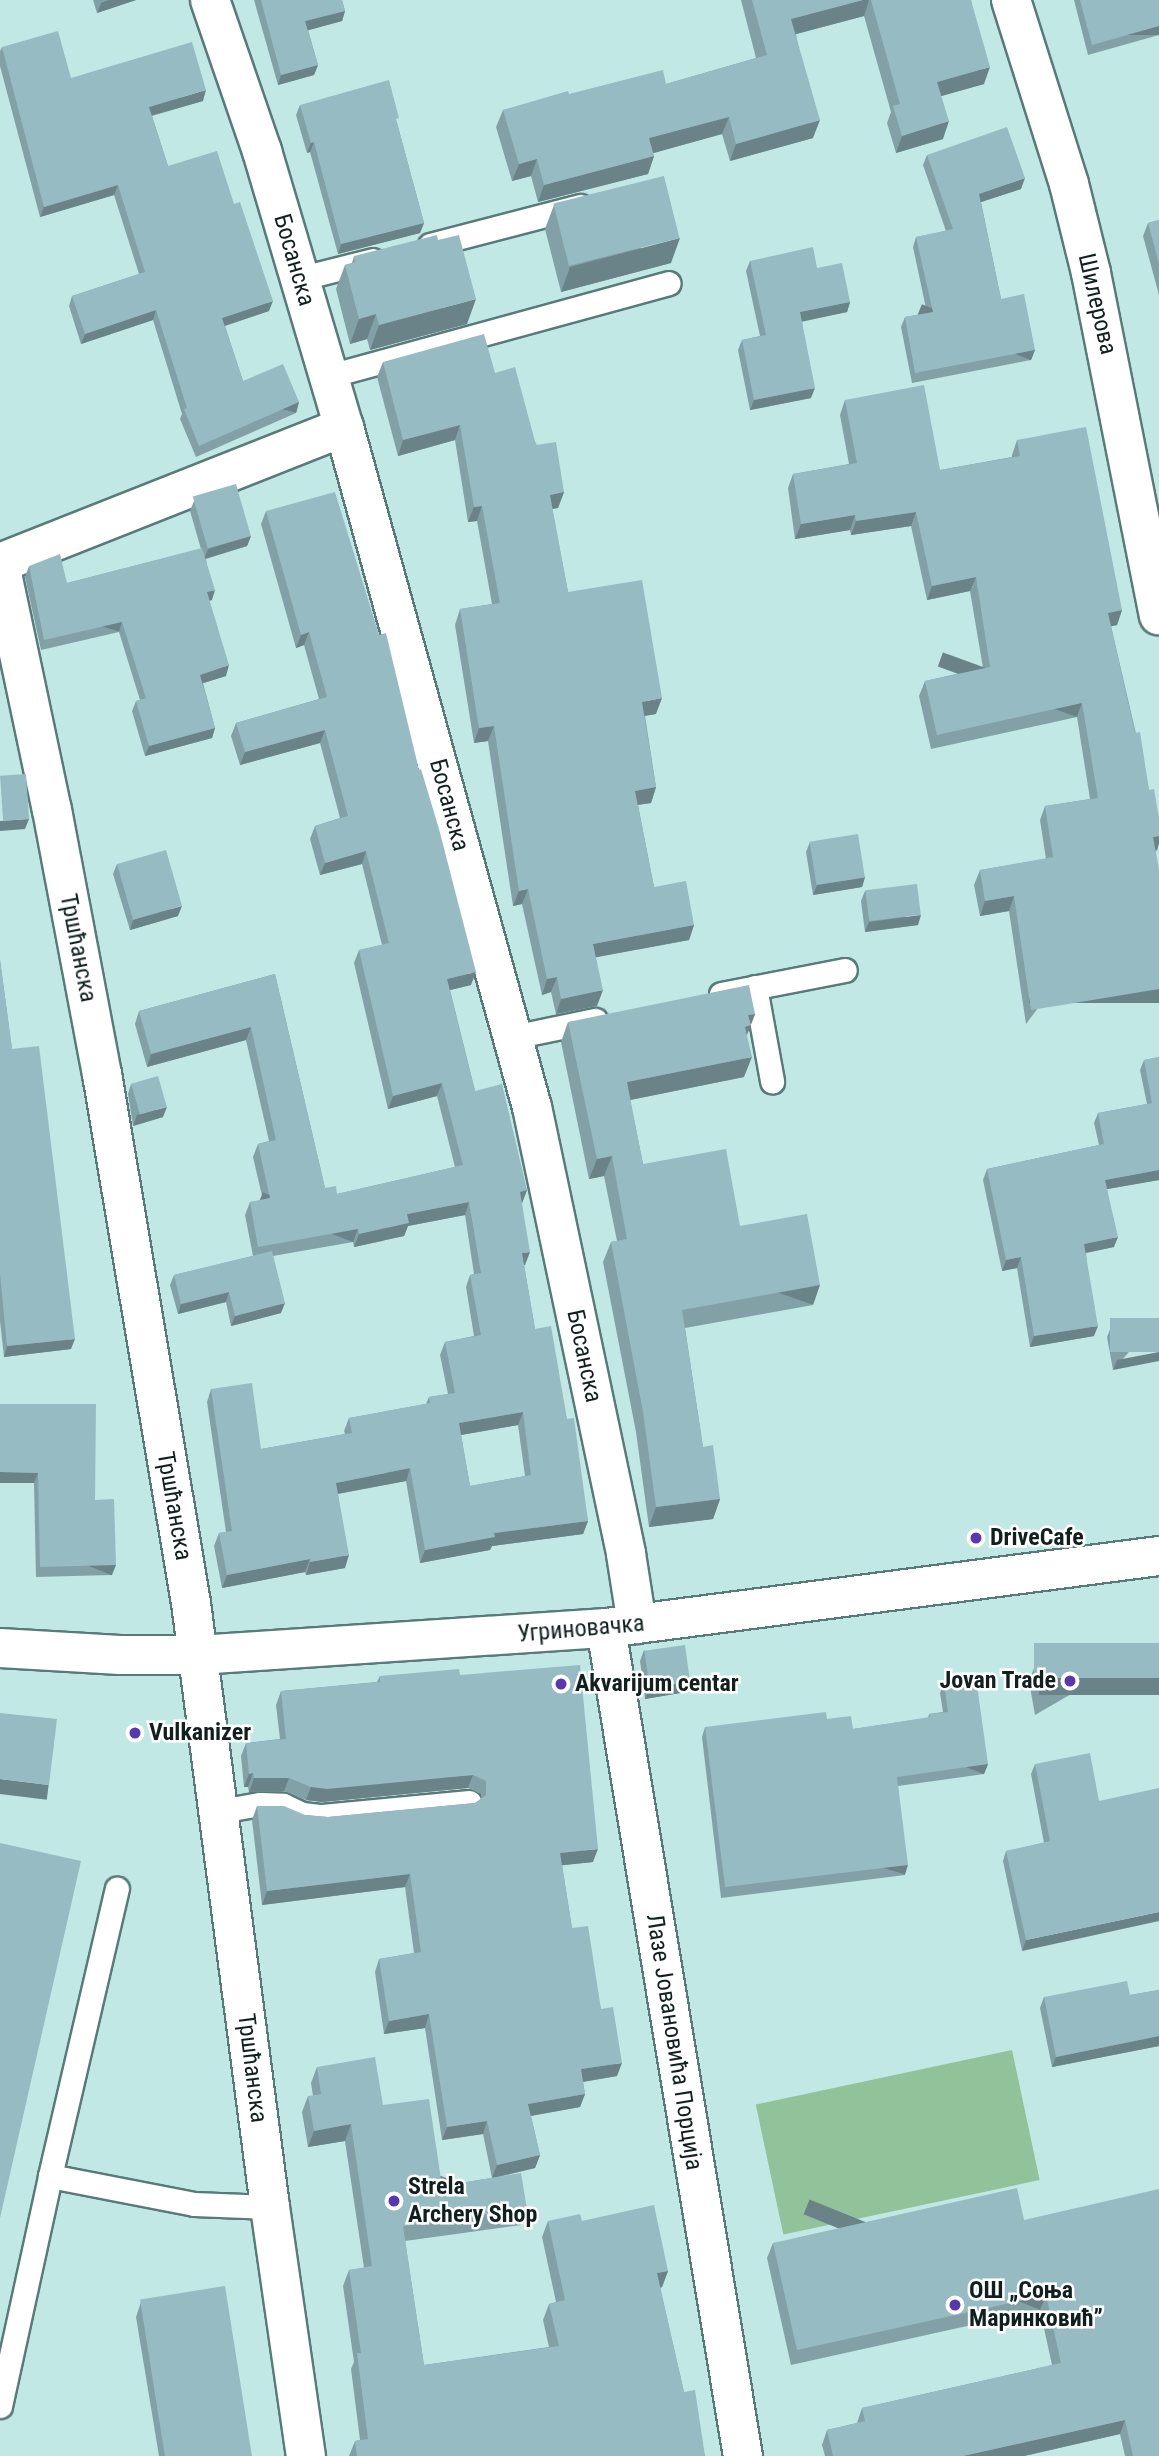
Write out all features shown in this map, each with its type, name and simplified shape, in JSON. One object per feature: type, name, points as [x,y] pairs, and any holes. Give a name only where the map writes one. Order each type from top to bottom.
[{"type":"street","name":"Босанска","points":[[210,0],[262,150],[344,427],[532,1107],[626,1554],[622,1626]]},
{"type":"street","name":"Шилерова","points":[[1011,0],[1069,184],[1091,273],[1159,615]]},
{"type":"street","points":[[0,563],[344,427]]},
{"type":"street","name":"Тршћанска","points":[[0,563],[52,810],[102,1074],[198,1655],[270,2207],[306,2456]]},
{"type":"street","name":"Угриновачка","points":[[0,1648],[120,1655],[198,1655],[622,1626],[1159,1556]]},
{"type":"street","name":"Лазе Јовановића Порција","points":[[622,1626],[743,2456]]},
{"type":"lane","points":[[298,279],[596,202]]},
{"type":"lane","points":[[329,376],[668,283]]},
{"type":"lane","points":[[701,998],[845,970]]},
{"type":"lane","points":[[755,988],[772,1081]]},
{"type":"lane","points":[[513,1037],[620,1015]]},
{"type":"lane","points":[[220,1811],[260,1804],[283,1805],[302,1814],[322,1815],[469,1802]]},
{"type":"lane","points":[[0,2406],[117,1889]]},
{"type":"lane","points":[[50,2176],[194,2204],[270,2207]]},
{"type":"green space","points":[[1012,2050],[1040,2180],[783,2235],[756,2104]]},
{"type":"building","points":[[261,0],[342,0],[345,11],[305,21],[318,65],[281,75]]},
{"type":"building","points":[[752,0],[863,0],[791,19],[820,120],[736,144],[729,117],[649,138],[654,156],[544,185],[537,159],[519,164],[503,110],[568,91],[569,94],[663,70],[666,84],[767,55]]},
{"type":"building","points":[[871,0],[971,0],[990,67],[937,82],[949,121],[902,136],[893,106],[900,104]]},
{"type":"building","points":[[1080,0],[1159,0],[1159,26],[1092,45]]},
{"type":"building","points":[[58,31],[71,78],[192,42],[206,90],[149,107],[168,166],[217,151],[234,204],[240,202],[273,301],[222,318],[243,381],[283,364],[299,402],[199,446],[184,409],[187,408],[156,310],[85,334],[72,296],[145,272],[118,185],[44,207],[2,47]]},
{"type":"building","points":[[389,80],[399,118],[396,119],[424,223],[341,244],[314,142],[311,143],[300,105]]},
{"type":"building","points":[[1007,127],[1025,178],[979,194],[1001,299],[1024,294],[1035,350],[915,373],[905,317],[933,312],[916,237],[953,229],[927,155]]},
{"type":"building","points":[[664,176],[679,238],[569,266],[553,204]]},
{"type":"building","points":[[1159,220],[1159,264],[1148,223]]},
{"type":"building","points":[[437,235],[438,240],[459,235],[476,299],[379,325],[376,314],[359,319],[345,265],[355,262],[354,256]]},
{"type":"building","points":[[813,247],[817,268],[842,263],[850,302],[800,312],[815,388],[754,400],[742,340],[766,335],[750,261]]},
{"type":"building","points":[[484,334],[495,373],[515,367],[536,445],[556,442],[564,492],[550,495],[568,592],[642,580],[662,698],[642,702],[656,787],[635,791],[654,887],[686,881],[694,925],[593,944],[603,990],[561,999],[557,977],[547,979],[528,889],[519,891],[494,726],[479,728],[460,609],[500,603],[482,506],[474,507],[460,425],[403,440],[383,362]]},
{"type":"building","points":[[924,385],[940,470],[1020,456],[1017,440],[1086,427],[1122,610],[1108,613],[1135,733],[1140,732],[1149,790],[1154,789],[1159,818],[1159,836],[1153,837],[1159,869],[1159,989],[1031,1010],[1014,896],[985,901],[980,870],[1053,857],[1045,806],[1098,798],[1082,703],[937,735],[925,681],[990,667],[976,577],[932,586],[916,512],[856,521],[855,515],[801,524],[793,474],[857,463],[845,400]]},
{"type":"building","points":[[236,484],[251,536],[208,548],[193,496]]},
{"type":"building","points":[[335,492],[379,635],[386,633],[419,770],[421,769],[439,829],[476,972],[447,979],[475,1091],[502,1084],[527,1190],[520,1192],[530,1252],[522,1253],[535,1329],[551,1326],[567,1419],[574,1418],[588,1521],[494,1533],[495,1537],[425,1550],[410,1468],[336,1483],[349,1555],[310,1562],[310,1559],[227,1575],[219,1533],[232,1531],[211,1389],[252,1383],[261,1449],[352,1433],[349,1418],[430,1403],[429,1397],[455,1393],[445,1342],[481,1335],[470,1275],[481,1273],[469,1202],[407,1214],[409,1223],[359,1234],[358,1229],[258,1247],[250,1202],[270,1198],[258,1144],[276,1140],[251,1027],[151,1054],[139,1011],[275,974],[325,1188],[336,1186],[337,1194],[463,1165],[442,1083],[393,1096],[359,950],[389,943],[366,851],[325,863],[315,826],[348,816],[325,730],[245,752],[236,723],[327,697],[309,632],[301,635],[266,511]],"holes":[[[523,1412],[531,1475],[470,1486],[459,1423]]]},
{"type":"building","points":[[202,548],[215,590],[207,592],[229,665],[200,675],[215,728],[149,746],[136,701],[146,698],[122,622],[44,640],[29,566],[60,554],[67,583]]},
{"type":"building","points":[[26,774],[29,819],[3,821],[0,776]]},
{"type":"building","points":[[858,834],[865,877],[816,885],[810,842]]},
{"type":"building","points":[[166,850],[182,906],[133,920],[117,864]]},
{"type":"building","points":[[917,884],[921,915],[869,921],[865,890]]},
{"type":"building","points":[[0,960],[12,1049],[39,1046],[75,1339],[7,1346],[0,1273]]},
{"type":"building","points":[[749,985],[755,1014],[748,1015],[751,1025],[745,1027],[752,1057],[627,1082],[643,1164],[726,1149],[740,1226],[807,1214],[820,1285],[682,1310],[703,1447],[713,1445],[720,1499],[656,1507],[643,1412],[611,1242],[627,1239],[612,1156],[597,1159],[568,1022]]},
{"type":"building","points":[[1159,1057],[1159,1170],[1105,1180],[1118,1237],[1084,1244],[1098,1326],[1034,1336],[1021,1257],[1006,1260],[987,1169],[1104,1144],[1098,1113],[1152,1103],[1144,1060]]},
{"type":"building","points":[[158,1076],[167,1107],[140,1114],[131,1084]]},
{"type":"building","points":[[272,1251],[285,1303],[235,1316],[229,1292],[181,1304],[174,1275]]},
{"type":"building","points":[[1110,1318],[1159,1318],[1159,1352],[1110,1352]]},
{"type":"building","points":[[0,1404],[96,1404],[95,1500],[114,1499],[116,1565],[40,1567],[38,1473],[0,1472]]},
{"type":"building","points":[[1034,1643],[1159,1643],[1159,1678],[1034,1678]]},
{"type":"building","points":[[685,1645],[690,1682],[650,1687],[644,1651]]},
{"type":"building","points":[[580,1665],[598,1849],[560,1853],[572,1928],[588,1926],[601,2009],[613,2007],[622,2063],[581,2069],[585,2094],[528,2104],[540,2155],[497,2165],[487,2121],[447,2127],[429,2014],[389,2021],[379,1959],[421,1952],[410,1874],[267,1891],[257,1806],[284,1806],[305,1815],[328,1817],[475,1803],[486,1795],[486,1781],[473,1775],[327,1789],[311,1787],[289,1778],[254,1778],[253,1773],[249,1774],[246,1743],[286,1739],[281,1691],[380,1682],[380,1676],[459,1669],[460,1675]]},
{"type":"building","points":[[976,1678],[988,1764],[897,1777],[908,1865],[725,1887],[705,1727],[826,1712],[827,1719],[851,1716],[853,1729],[930,1717],[929,1714],[948,1712],[944,1683]]},
{"type":"building","points":[[0,1713],[57,1719],[49,1785],[0,1779]]},
{"type":"building","points":[[1090,1753],[1099,1801],[1159,1788],[1159,1912],[1026,1940],[1006,1851],[1050,1841],[1035,1764]]},
{"type":"building","points":[[0,1843],[81,1861],[0,2218]]},
{"type":"building","points":[[1127,1981],[1130,1995],[1159,1990],[1159,2036],[1056,2057],[1044,1997]]},
{"type":"building","points":[[375,2057],[383,2105],[429,2099],[442,2186],[521,2173],[527,2209],[403,2226],[424,2365],[559,2346],[549,2304],[565,2300],[548,2221],[580,2214],[582,2221],[654,2205],[668,2271],[657,2273],[684,2392],[695,2390],[705,2456],[357,2456],[355,2441],[368,2439],[357,2353],[361,2353],[349,2270],[372,2266],[351,2124],[314,2131],[308,2096],[321,2094],[317,2067]]},
{"type":"building","points":[[1017,2188],[1024,2220],[1159,2189],[1159,2456],[1133,2456],[1125,2420],[963,2456],[833,2456],[827,2430],[865,2421],[862,2408],[1061,2363],[1046,2295],[797,2350],[773,2243]]},
{"type":"building","points":[[225,2286],[252,2456],[165,2456],[140,2299]]},
{"type":"place","name":"DriveCafe","points":[[976,1538]]},
{"type":"place","name":"Jovan Trade","points":[[1070,1681]]},
{"type":"place","name":"Akvarijum centar","points":[[561,1684]]},
{"type":"place","name":"Vulkanizer","points":[[135,1733]]},
{"type":"place","name":"Strela Archery Shop","points":[[394,2201]]},
{"type":"place","name":"ОШ „Соња Маринковић”","points":[[955,2305]]}]
